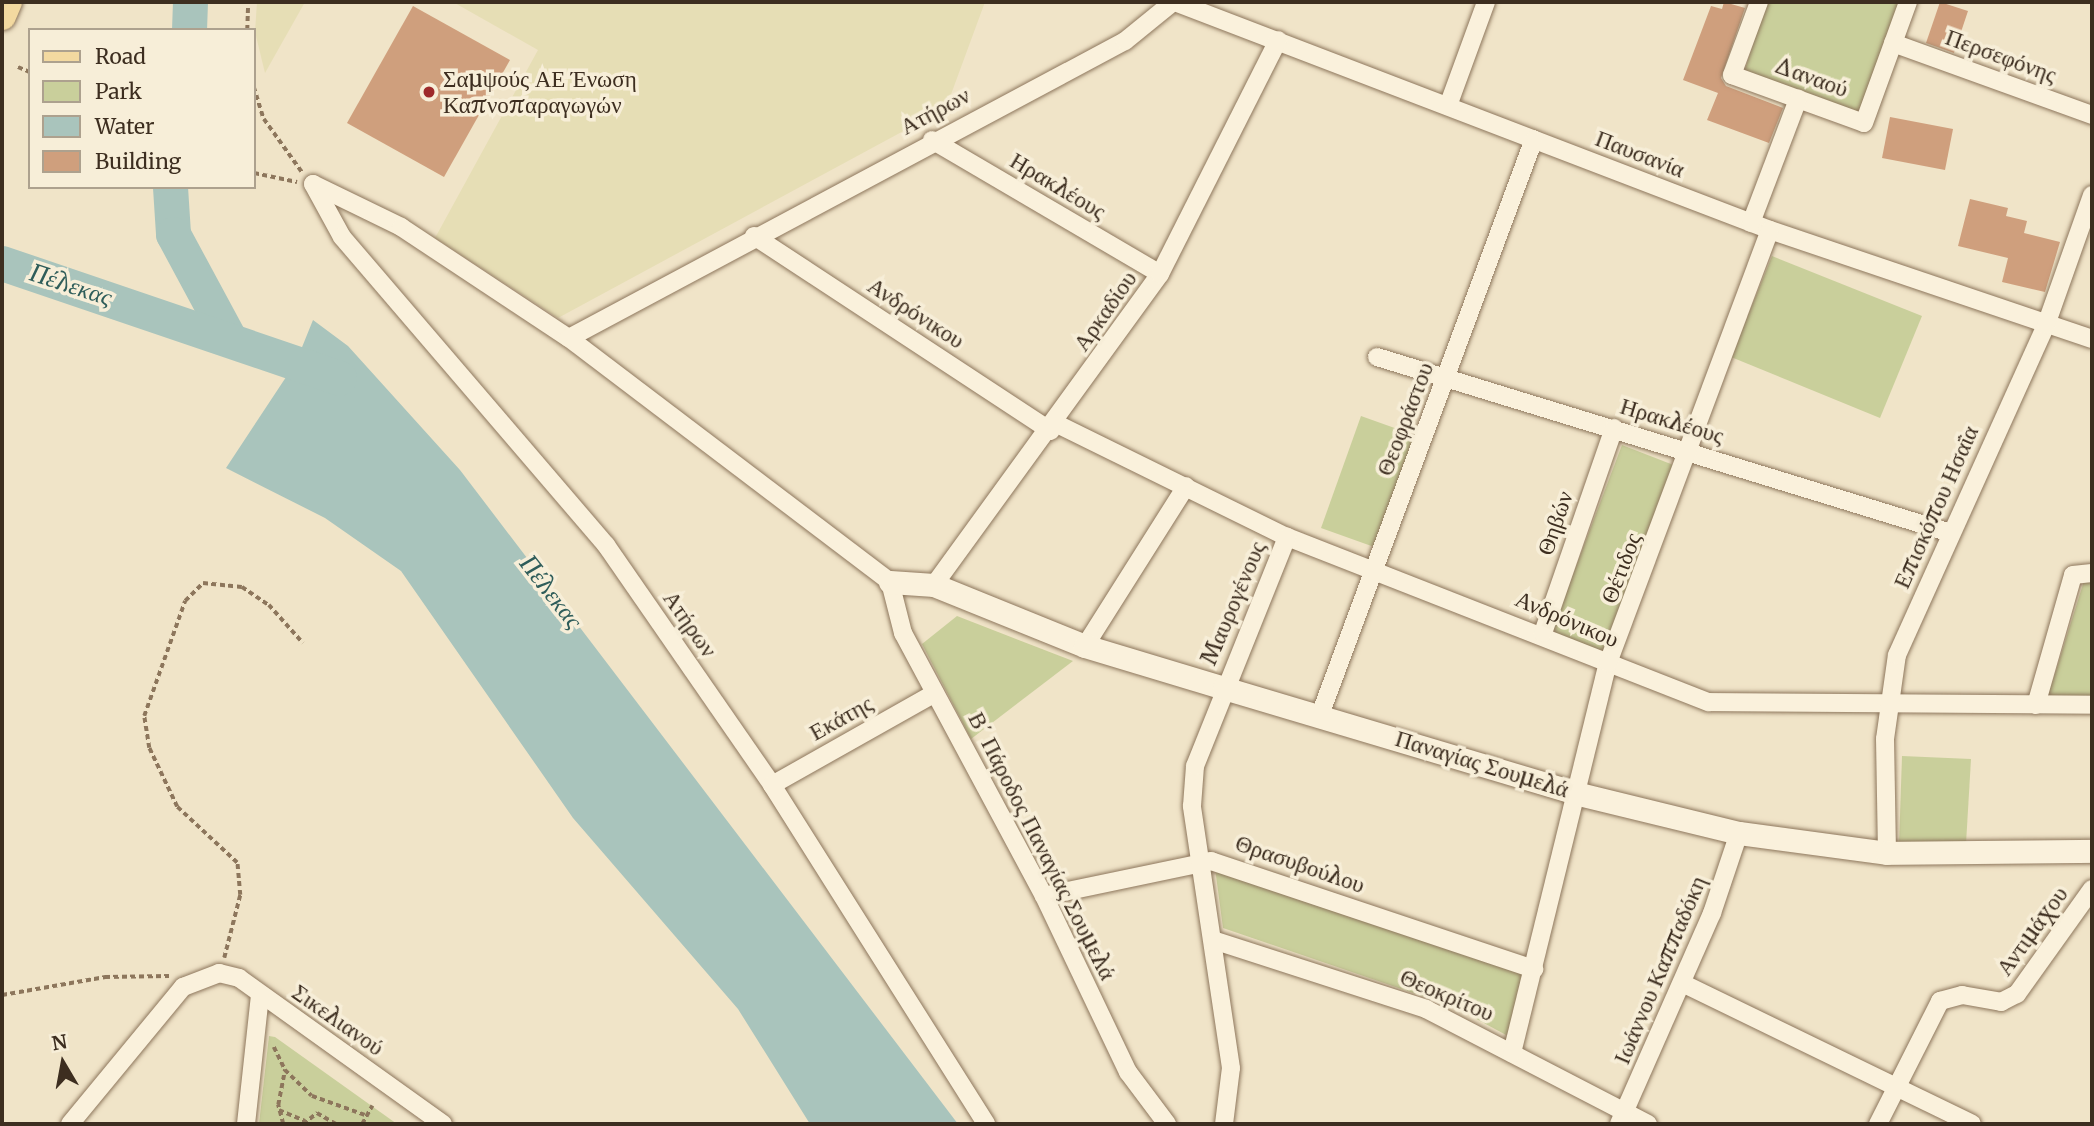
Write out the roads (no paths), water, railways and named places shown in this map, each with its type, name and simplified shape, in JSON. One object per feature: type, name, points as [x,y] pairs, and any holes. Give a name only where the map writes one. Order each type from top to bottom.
[{"type":"main road","points":[[2,16],[8,2]]},
{"type":"street","name":"Παυσανία","points":[[1174,2],[1770,230],[2092,339]]},
{"type":"street","name":"Ατήρων","points":[[986,1124],[772,785],[606,545],[342,237],[313,184],[401,227],[569,338],[932,140],[1125,41],[1174,2]]},
{"type":"street","points":[[1448,106],[1486,2]]},
{"type":"street","name":"Δαναού","points":[[1759,2],[1732,75],[1864,122],[1908,2]]},
{"type":"street","name":"Αρκαδίου","points":[[934,585],[1054,428],[1160,274],[1278,40]]},
{"type":"street","name":"Περσεφόνης","points":[[1893,43],[2092,115]]},
{"type":"street","points":[[1751,223],[1798,99]]},
{"type":"street","name":"Θεοφράστου","points":[[1320,715],[1534,139]]},
{"type":"street","name":"Ηρακλέους","points":[[932,140],[1160,274]]},
{"type":"street","name":"Επισκόπου Ησαΐα","points":[[1887,853],[1888,704],[1897,655],[2046,325],[2092,195]]},
{"type":"street","name":"Θέτιδος","points":[[1512,1053],[1579,794],[1608,663],[1690,452],[1770,230]]},
{"type":"street","name":"Ανδρόνικου","points":[[754,236],[1054,428],[1186,486],[1287,537],[1543,633],[1608,663],[1709,702],[2092,705]]},
{"type":"street","points":[[569,338],[890,582]]},
{"type":"street","name":"Ηρακλέους","points":[[1377,357],[1951,533]]},
{"type":"street","name":"Θηβών","points":[[1543,633],[1614,428]]},
{"type":"street","points":[[1085,646],[1186,486]]},
{"type":"street","name":"Μαυρογένους","points":[[1224,1124],[1231,1068],[1192,806],[1195,766],[1224,688],[1287,537]]},
{"type":"street","points":[[2036,705],[2073,575],[2092,573]]},
{"type":"street","name":"Παναγίας Σουμελά","points":[[890,582],[934,585],[1085,646],[1579,794],[1739,833],[1887,853],[2092,851]]},
{"type":"street","name":"Β΄ Πάροδος Παναγίας Σουμελά","points":[[890,582],[903,633],[1044,896],[1128,1073],[1167,1124]]},
{"type":"street","name":"Εκάτης","points":[[772,785],[935,693]]},
{"type":"street","name":"Ιωάννου Καππαδόκη","points":[[1623,1117],[1682,983],[1739,833]]},
{"type":"street","name":"Θρασυβούλου","points":[[1044,896],[1201,861],[1534,969]]},
{"type":"street","name":"Αντιμάχου","points":[[1878,1124],[1940,1001],[1962,995],[2001,1002],[2017,994],[2092,889]]},
{"type":"street","name":"Θεοκρίτου","points":[[1213,940],[1401,999],[1512,1053],[1623,1117],[1648,1124]]},
{"type":"street","name":"Σικελιανού","points":[[71,1124],[199,976],[219,973],[239,978],[443,1124]]},
{"type":"street","points":[[1682,983],[1897,1083],[1972,1124]]},
{"type":"street","points":[[246,1124],[260,995]]},
{"type":"water","points":[[313,320],[348,346],[460,470],[958,1124],[810,1124],[738,1009],[573,818],[401,571],[325,518],[226,468],[296,362]]},
{"type":"waterway","points":[[189,28],[190,2]]},
{"type":"waterway","points":[[170,189],[173,234],[229,338]]},
{"type":"waterway","name":"Πέλεκας","points":[[2,263],[339,378]]},
{"type":"place","name":"Σαμψούς ΑΕ Ένωση Καπνοπαραγωγών","points":[[429,92]]}]
